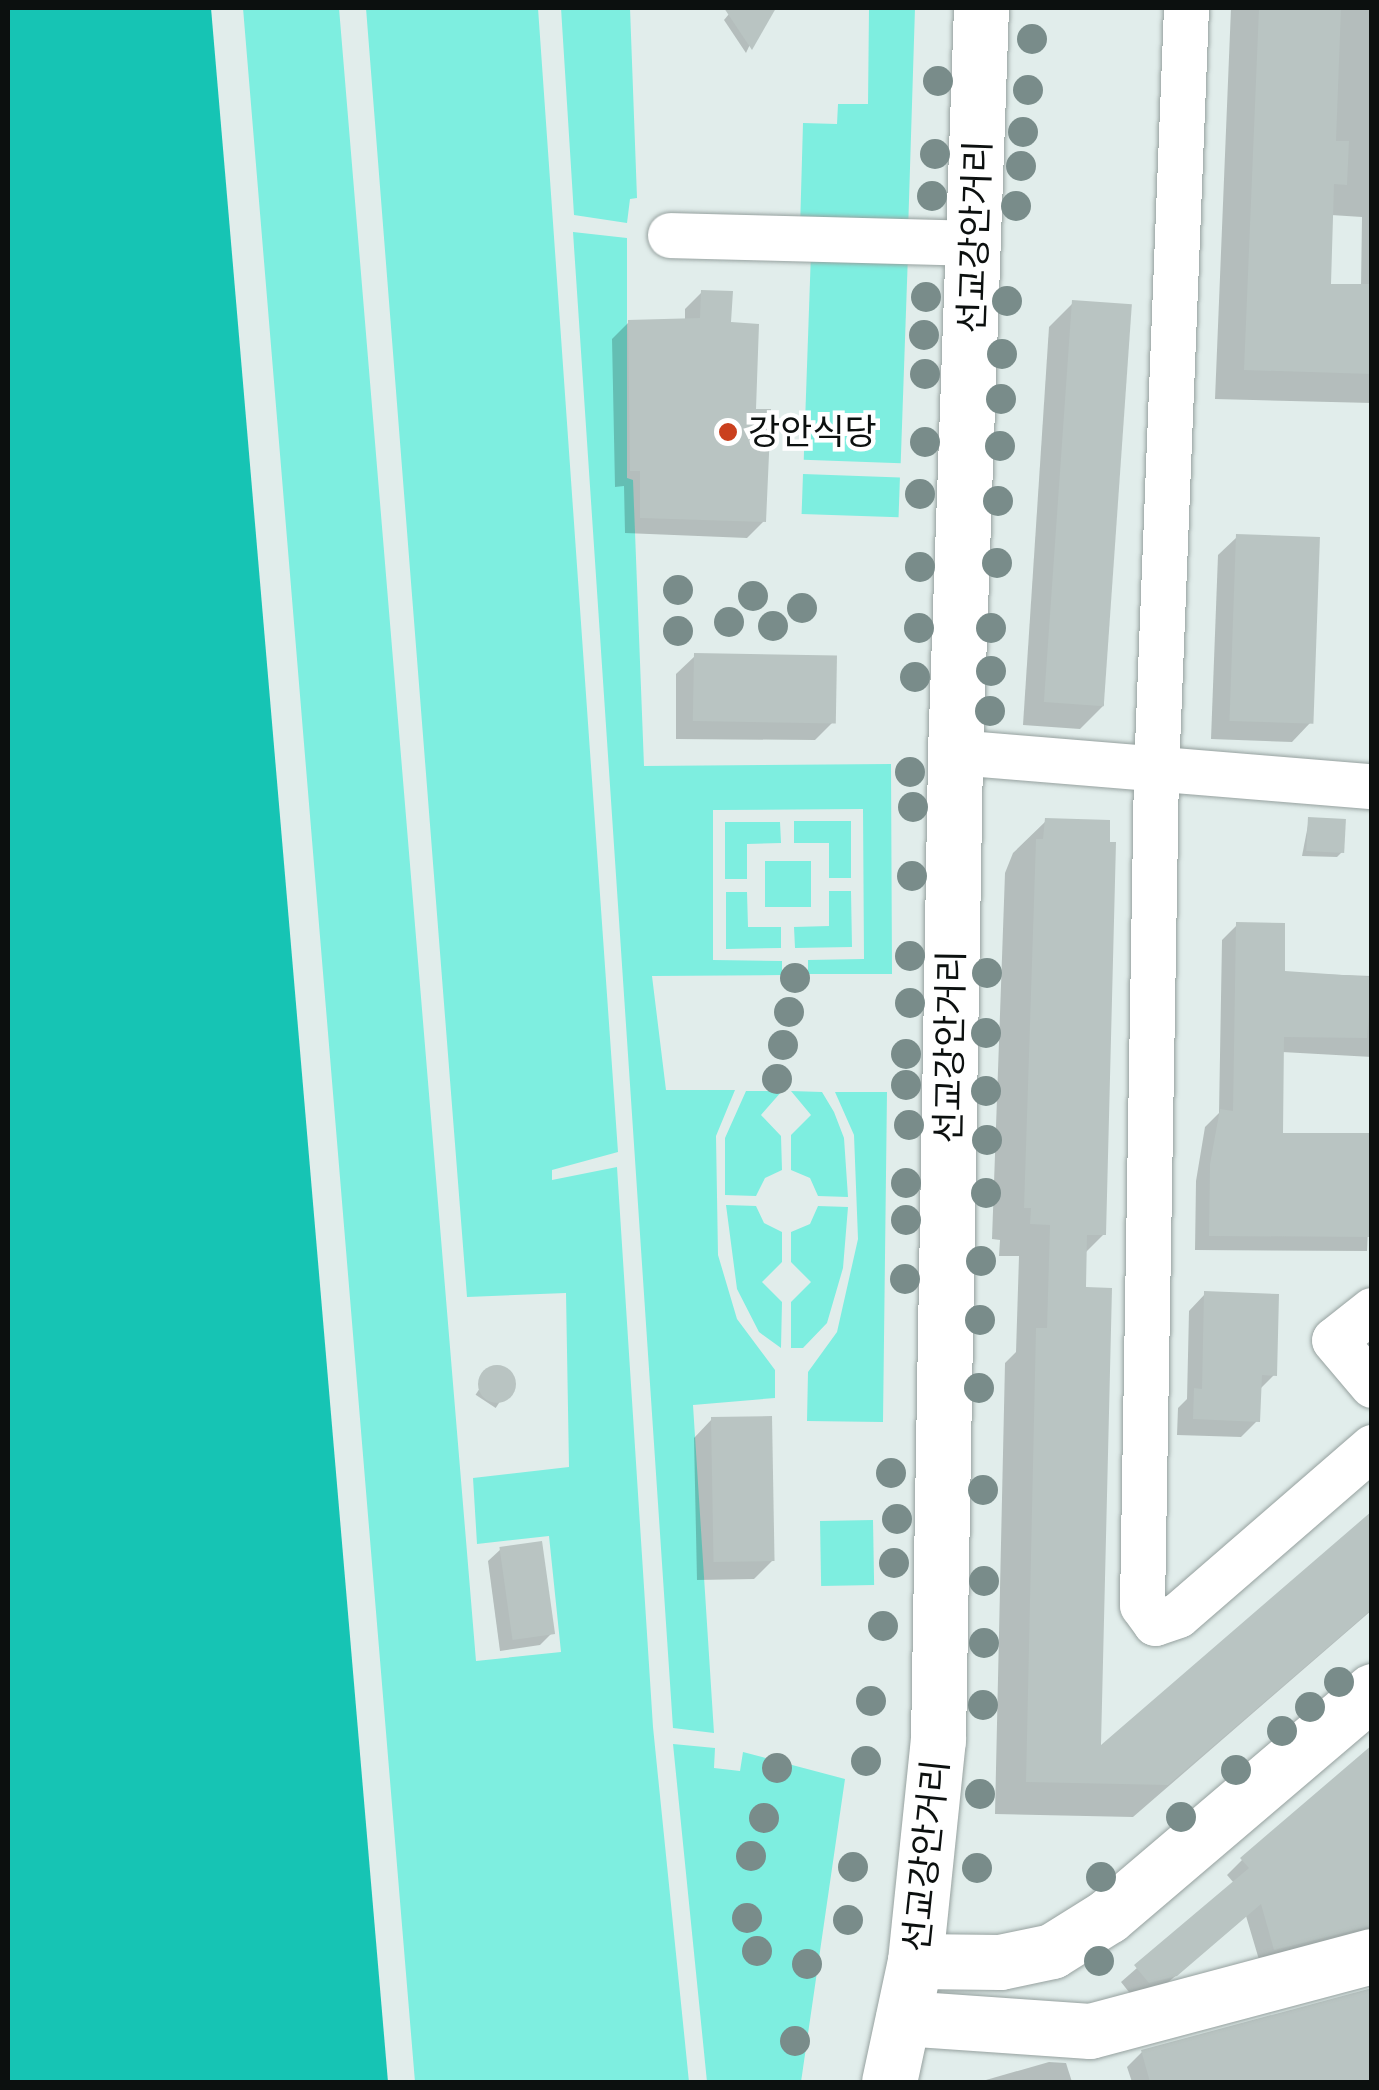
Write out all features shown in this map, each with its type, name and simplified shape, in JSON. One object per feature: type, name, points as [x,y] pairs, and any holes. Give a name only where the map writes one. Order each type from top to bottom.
[{"type":"main road","name":"선교강안거리","points":[[890,2082],[915,1962],[938,1740],[955,752],[976,243],[981,8]]},
{"type":"main road","points":[[915,1962],[1000,1962],[1052,1952],[1108,1916],[1372,1691]]},
{"type":"main road","points":[[903,2018],[1090,2031],[1372,1956]]},
{"type":"street","points":[[1186,8],[1156,770],[1142,1605],[1155,1623],[1178,1616],[1372,1447]]},
{"type":"street","points":[[670,235],[976,243]]},
{"type":"street","points":[[955,752],[1372,786]]},
{"type":"street","points":[[1372,1310],[1334,1340],[1372,1385]]},
{"type":"shaded area","points":[[8,8],[211,8],[388,2082],[8,2082]]},
{"type":"shaded area","points":[[243,8],[339,8],[476,1661],[561,1652],[549,1536],[477,1544],[473,1478],[569,1467],[566,1293],[467,1297],[366,8],[538,8],[618,1152],[552,1170],[552,1180],[617,1167],[653,1727],[689,2082],[415,2082]]},
{"type":"shaded area","points":[[561,8],[630,8],[637,198],[630,199],[627,223],[574,215]]},
{"type":"shaded area","points":[[869,8],[915,8],[908,232],[800,229],[803,123],[837,124],[838,104],[868,104]]},
{"type":"shaded area","points":[[573,232],[627,238],[627,478],[633,480],[644,766],[891,764],[892,974],[808,974],[808,960],[864,959],[863,809],[713,810],[713,960],[782,961],[782,975],[652,976],[666,1090],[735,1090],[716,1136],[718,1255],[737,1319],[775,1370],[775,1398],[693,1405],[714,1733],[673,1728]]},
{"type":"shaded area","points":[[811,252],[908,255],[901,463],[804,460]]},
{"type":"shaded area","points":[[803,474],[900,477],[899,517],[802,514]]},
{"type":"shaded area","points":[[794,821],[851,821],[851,878],[829,878],[829,843],[794,843]]},
{"type":"shaded area","points":[[725,822],[780,822],[781,843],[747,844],[747,879],[725,879]]},
{"type":"shaded area","points":[[765,861],[811,861],[811,907],[765,907]]},
{"type":"shaded area","points":[[829,891],[851,891],[852,947],[795,948],[794,927],[829,926]]},
{"type":"shaded area","points":[[726,892],[747,892],[748,927],[781,927],[781,948],[726,949]]},
{"type":"shaded area","points":[[746,1091],[782,1091],[761,1115],[781,1136],[782,1170],[765,1178],[756,1196],[725,1195],[725,1138]]},
{"type":"shaded area","points":[[791,1091],[822,1092],[834,1112],[844,1138],[848,1197],[818,1196],[810,1178],[791,1170],[791,1135],[811,1115]]},
{"type":"shaded area","points":[[835,1092],[887,1092],[883,1422],[807,1421],[808,1372],[837,1332],[858,1239],[854,1135]]},
{"type":"shaded area","points":[[726,1205],[756,1206],[764,1223],[782,1232],[782,1262],[762,1282],[782,1302],[781,1348],[759,1332],[737,1289]]},
{"type":"shaded area","points":[[818,1206],[848,1207],[843,1268],[827,1323],[803,1348],[791,1348],[791,1302],[811,1282],[791,1262],[791,1232],[810,1224]]},
{"type":"shaded area","points":[[873,1520],[874,1585],[821,1586],[820,1521]]},
{"type":"shaded area","points":[[673,1744],[715,1748],[714,1768],[740,1771],[743,1752],[845,1779],[801,2082],[707,2082]]},
{"type":"building","points":[[724,8],[776,8],[752,50]]},
{"type":"building","points":[[1259,8],[1341,8],[1336,141],[1349,141],[1347,185],[1334,184],[1331,284],[1372,284],[1372,374],[1244,370]]},
{"type":"building","points":[[701,290],[733,291],[731,322],[759,324],[756,409],[771,409],[766,522],[640,518],[640,471],[630,471],[628,320],[700,318]]},
{"type":"building","points":[[1072,300],[1132,304],[1104,706],[1044,702]]},
{"type":"building","points":[[1236,534],[1320,537],[1313,724],[1229,721]]},
{"type":"building","points":[[694,653],[837,655],[836,723],[693,721]]},
{"type":"building","points":[[1308,817],[1346,819],[1344,853],[1306,851]]},
{"type":"building","points":[[1045,818],[1110,820],[1110,842],[1116,842],[1106,1235],[1087,1235],[1086,1287],[1112,1288],[1101,1745],[1372,1511],[1372,1609],[1168,1785],[1026,1782],[1036,1328],[1047,1328],[1050,1225],[1030,1224],[1031,1208],[1024,1208],[1036,839],[1043,839]]},
{"type":"building","points":[[1236,922],[1285,923],[1285,971],[1372,977],[1367,1038],[1284,1037],[1283,1133],[1372,1133],[1372,1237],[1209,1236],[1210,1164],[1220,1109],[1233,1111]]},
{"type":"building","points":[[1204,1291],[1279,1294],[1277,1376],[1262,1375],[1260,1422],[1193,1419],[1194,1388],[1202,1389]]},
{"type":"building","points":[[497,1365],[510,1371],[516,1384],[510,1397],[497,1403],[484,1397],[478,1384],[484,1371]]},
{"type":"building","points":[[772,1416],[775,1561],[714,1562],[711,1417]]},
{"type":"building","points":[[542,1541],[555,1634],[513,1640],[499,1547]]},
{"type":"building","points":[[1372,1745],[1372,1926],[1274,1950],[1261,1904],[1177,1976],[1149,1983],[1134,1965],[1249,1868],[1240,1858]]},
{"type":"building","points":[[1372,1988],[1372,2082],[1150,2082],[1141,2050]]},
{"type":"place","name":"강안식당","points":[[728,432]]}]
